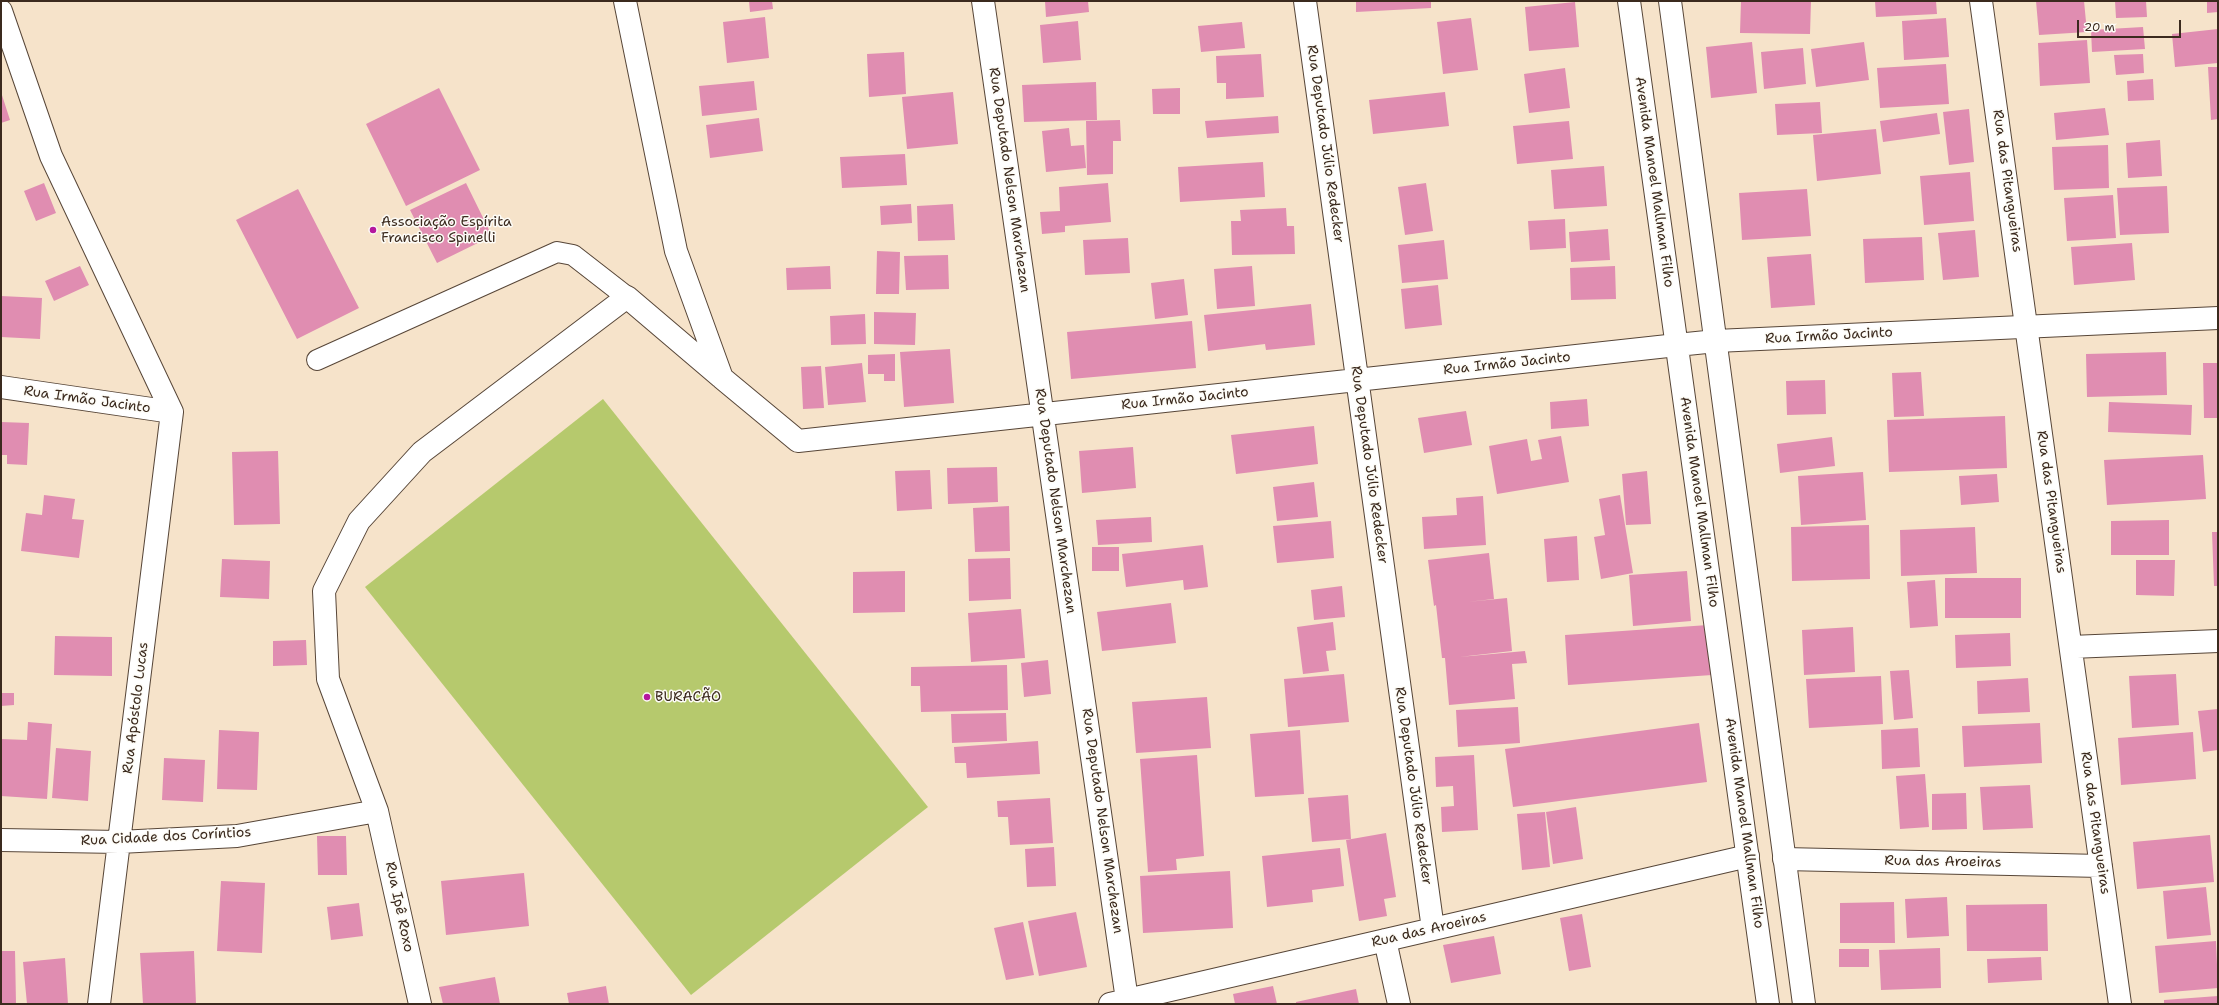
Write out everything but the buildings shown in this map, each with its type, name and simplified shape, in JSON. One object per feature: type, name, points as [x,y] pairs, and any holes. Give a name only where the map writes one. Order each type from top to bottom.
[{"type":"street","points":[[625,1],[676,251],[722,378]]},
{"type":"street","name":"Rua Deputado Nelson Marchezan","points":[[983,1],[1043,414],[1119,1002]]},
{"type":"street","name":"Rua Deputado Júlio Redecker","points":[[1305,1],[1433,929]]},
{"type":"street","name":"Avenida Manoel Mallman Filho","points":[[1629,1],[1768,1004]]},
{"type":"street","points":[[1670,1],[1804,1004]]},
{"type":"street","name":"Rua das Pitangueiras","points":[[1981,1],[2120,1004]]},
{"type":"street","points":[[1,11],[51,156],[172,412]]},
{"type":"street","points":[[627,297],[722,378]]},
{"type":"street","name":"Rua Ipê Roxo","points":[[420,1004],[377,811],[328,679],[324,591],[359,521],[422,452],[627,297]]},
{"type":"street","name":"Rua Irmão Jacinto","points":[[722,378],[798,441],[1716,341],[2218,318]]},
{"type":"street","name":"Rua Irmão Jacinto","points":[[1,387],[172,412]]},
{"type":"street","name":"Rua Apóstolo Lucas","points":[[99,1004],[172,412]]},
{"type":"street","points":[[2071,647],[2218,641]]},
{"type":"street","name":"Rua Cidade dos Coríntios","points":[[1,840],[119,842],[237,836],[377,811]]},
{"type":"street","name":"Rua das Aroeiras","points":[[1119,1002],[1748,856]]},
{"type":"street","name":"Rua das Aroeiras","points":[[1784,859],[2101,866]]},
{"type":"street","points":[[1385,940],[1399,1004]]},
{"type":"lane","points":[[317,360],[557,252],[573,255],[627,297]]},
{"type":"green space","name":"BURACÃO","points":[[603,399],[928,807],[691,995],[365,587]]},
{"type":"place","name":"Associação Espírita Francisco Spinelli","points":[[373,230]]},
{"type":"place","name":"BURACÃO","points":[[647,697]]}]
